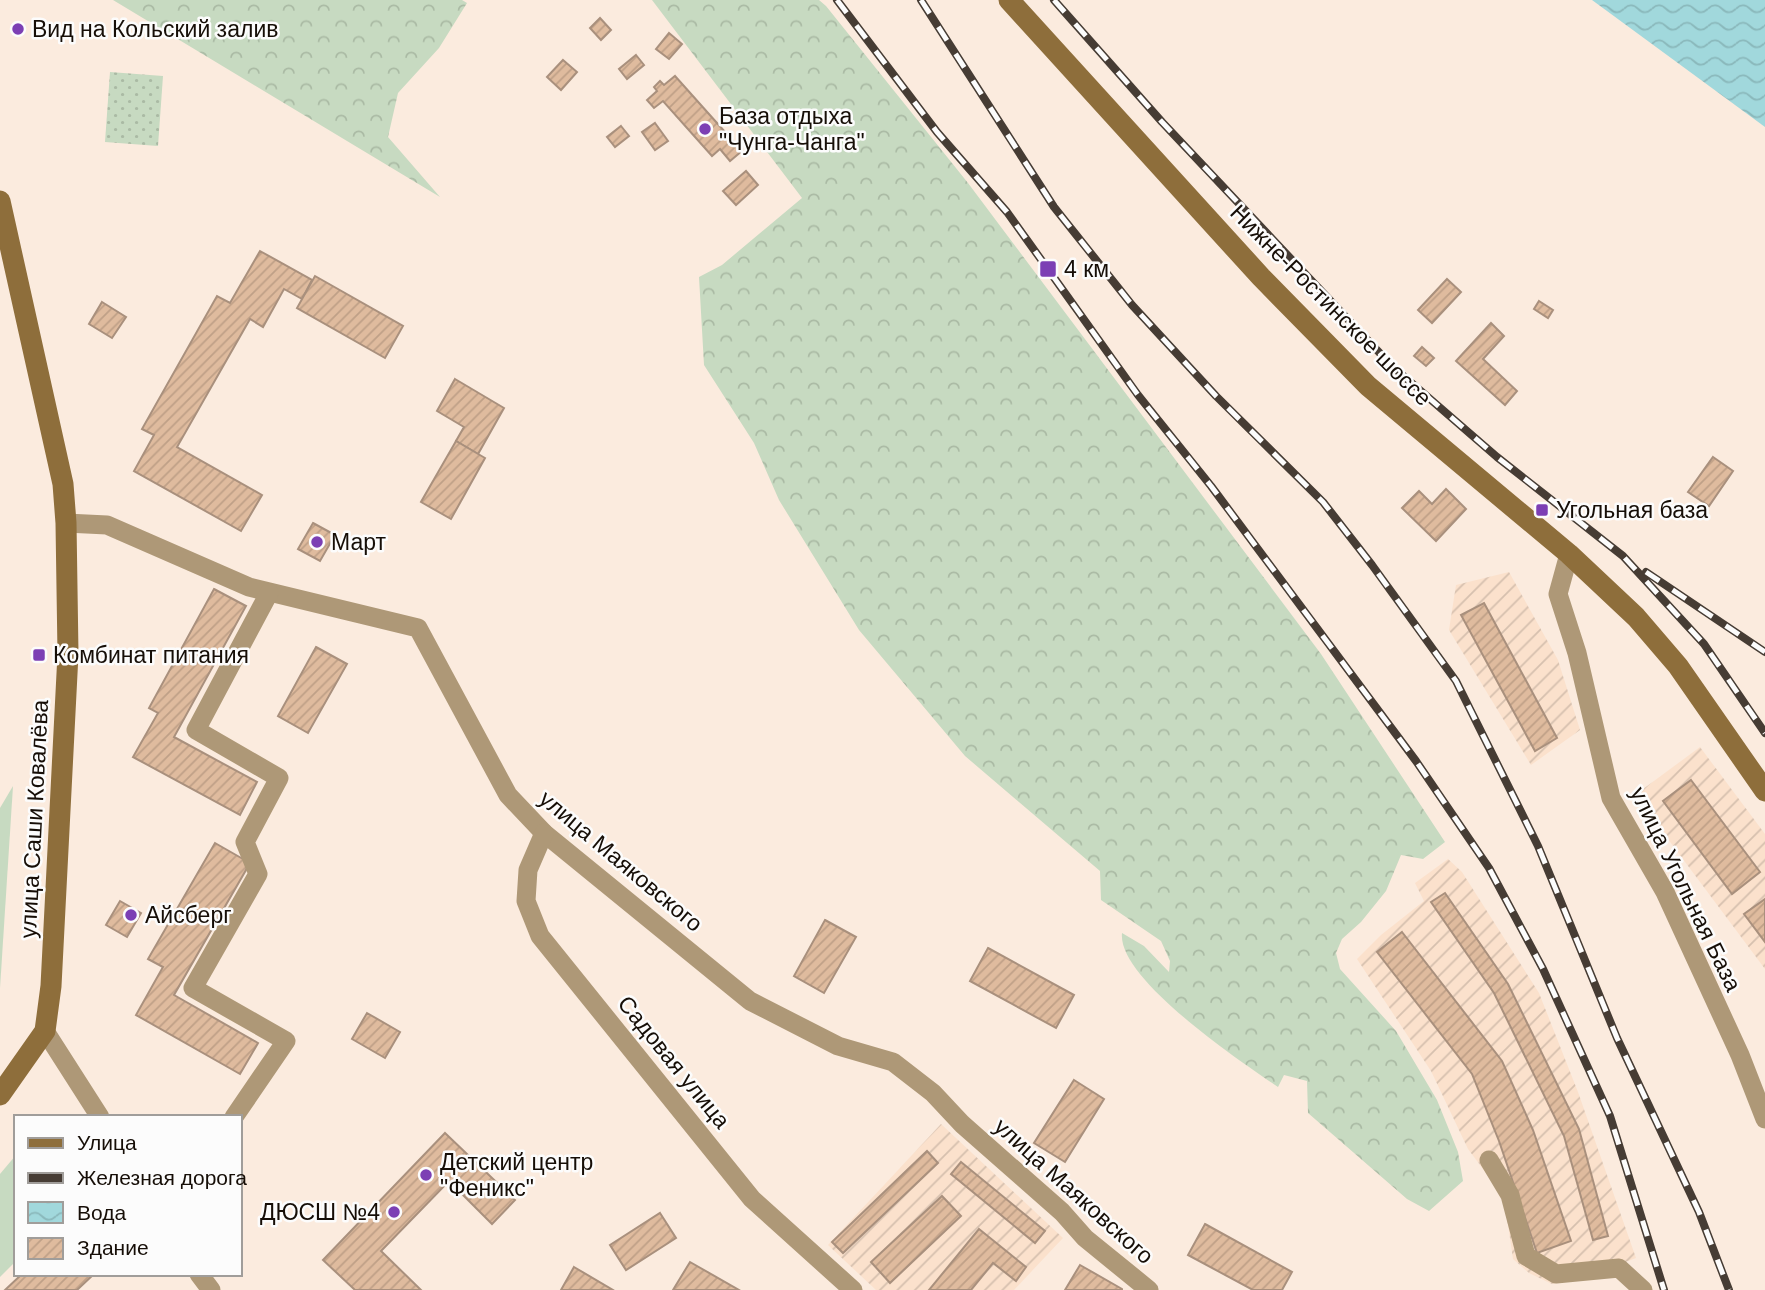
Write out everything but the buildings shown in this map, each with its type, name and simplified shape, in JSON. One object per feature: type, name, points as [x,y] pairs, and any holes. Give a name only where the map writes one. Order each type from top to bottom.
[{"type":"street","name":"Нижне-Ростинское шоссе","points":[[1009,0],[1261,277],[1368,386],[1569,554],[1636,617],[1678,666],[1765,791]]},
{"type":"street","name":"улица Саши Ковалёва","points":[[0,201],[63,484],[68,654],[57,912],[45,1031],[0,1095]]},
{"type":"street","name":"улица Маяковского","points":[[66,523],[107,526],[248,587],[418,628],[508,795],[544,833],[750,1001],[838,1046],[893,1062],[933,1093],[962,1124],[1062,1212],[1085,1238],[1149,1290]]},
{"type":"street","name":"улица Угольная База","points":[[1569,554],[1558,594],[1577,653],[1611,798],[1665,892],[1740,1055],[1765,1119]]},
{"type":"street","points":[[235,1115],[286,1041],[193,988],[258,874],[245,842],[279,778],[196,730],[269,593]]},
{"type":"street","name":"Садовая улица","points":[[544,833],[528,870],[526,901],[540,936],[752,1199],[853,1290]]},
{"type":"street","points":[[45,1031],[99,1115]]},
{"type":"street","points":[[1489,1160],[1510,1195],[1525,1256],[1556,1274],[1619,1268],[1643,1290]]},
{"type":"street","points":[[199,1276],[211,1290]]},
{"type":"shaded area","points":[[1509,572],[1558,660],[1580,730],[1531,765],[1449,630],[1456,585]]},
{"type":"shaded area","points":[[1700,747],[1765,834],[1765,969],[1635,795]]},
{"type":"shaded area","points":[[1448,859],[1462,872],[1539,993],[1578,1092],[1636,1258],[1591,1275],[1552,1284],[1529,1273],[1513,1259],[1504,1197],[1468,1149],[1431,1071],[1357,959],[1381,935],[1424,901],[1415,883]]},
{"type":"shaded area","points":[[941,1124],[1063,1238],[1014,1290],[876,1290],[828,1245]]},
{"type":"green space","points":[[113,0],[462,0],[467,3],[439,48],[398,93],[388,137],[440,197]]},
{"type":"green space","points":[[652,0],[819,0],[826,6],[968,183],[1321,654],[1445,842],[1423,859],[1401,855],[1386,891],[1361,922],[1342,939],[1336,953],[1340,969],[1396,1031],[1437,1100],[1458,1152],[1463,1181],[1429,1211],[1407,1199],[1308,1113],[1307,1081],[1284,1075],[1278,1087],[1212,1040],[1160,996],[1139,973],[1126,952],[1122,933],[1144,946],[1169,972],[1170,961],[1161,941],[1101,900],[1100,871],[965,756],[859,630],[779,500],[754,443],[704,365],[699,277],[722,265],[802,198]]},
{"type":"green space","points":[[110,72],[163,76],[158,146],[105,142]]},
{"type":"green space","points":[[13,786],[0,988],[0,808]]},
{"type":"green space","points":[[14,1157],[14,1263],[0,1277],[0,1174]]},
{"type":"water","points":[[1592,0],[1765,0],[1765,127]]},
{"type":"railway","points":[[837,0],[937,132],[1007,212],[1138,395],[1211,486],[1416,761],[1489,868],[1543,969],[1610,1116],[1664,1290]]},
{"type":"railway","points":[[921,0],[1054,207],[1132,305],[1216,396],[1323,502],[1456,681],[1538,846],[1617,1038],[1699,1212],[1729,1290]]},
{"type":"railway","points":[[1054,0],[1162,122],[1392,366],[1497,457],[1623,556],[1704,644],[1765,733]]},
{"type":"railway","points":[[1646,572],[1765,652]]},
{"type":"place","name":"Вид на Кольский залив","points":[[18,29]]},
{"type":"place","name":"База отдыха \"Чунга-Чанга\"","points":[[705,129]]},
{"type":"place","name":"4 км","points":[[1048,269]]},
{"type":"place","name":"Угольная база","points":[[1542,510]]},
{"type":"place","name":"Март","points":[[317,542]]},
{"type":"place","name":"Комбинат питания","points":[[39,655]]},
{"type":"place","name":"Айсберг","points":[[131,915]]},
{"type":"place","name":"Детский центр \"Феникс\"","points":[[426,1175]]},
{"type":"place","name":"ДЮСШ №4","points":[[394,1212]]}]
